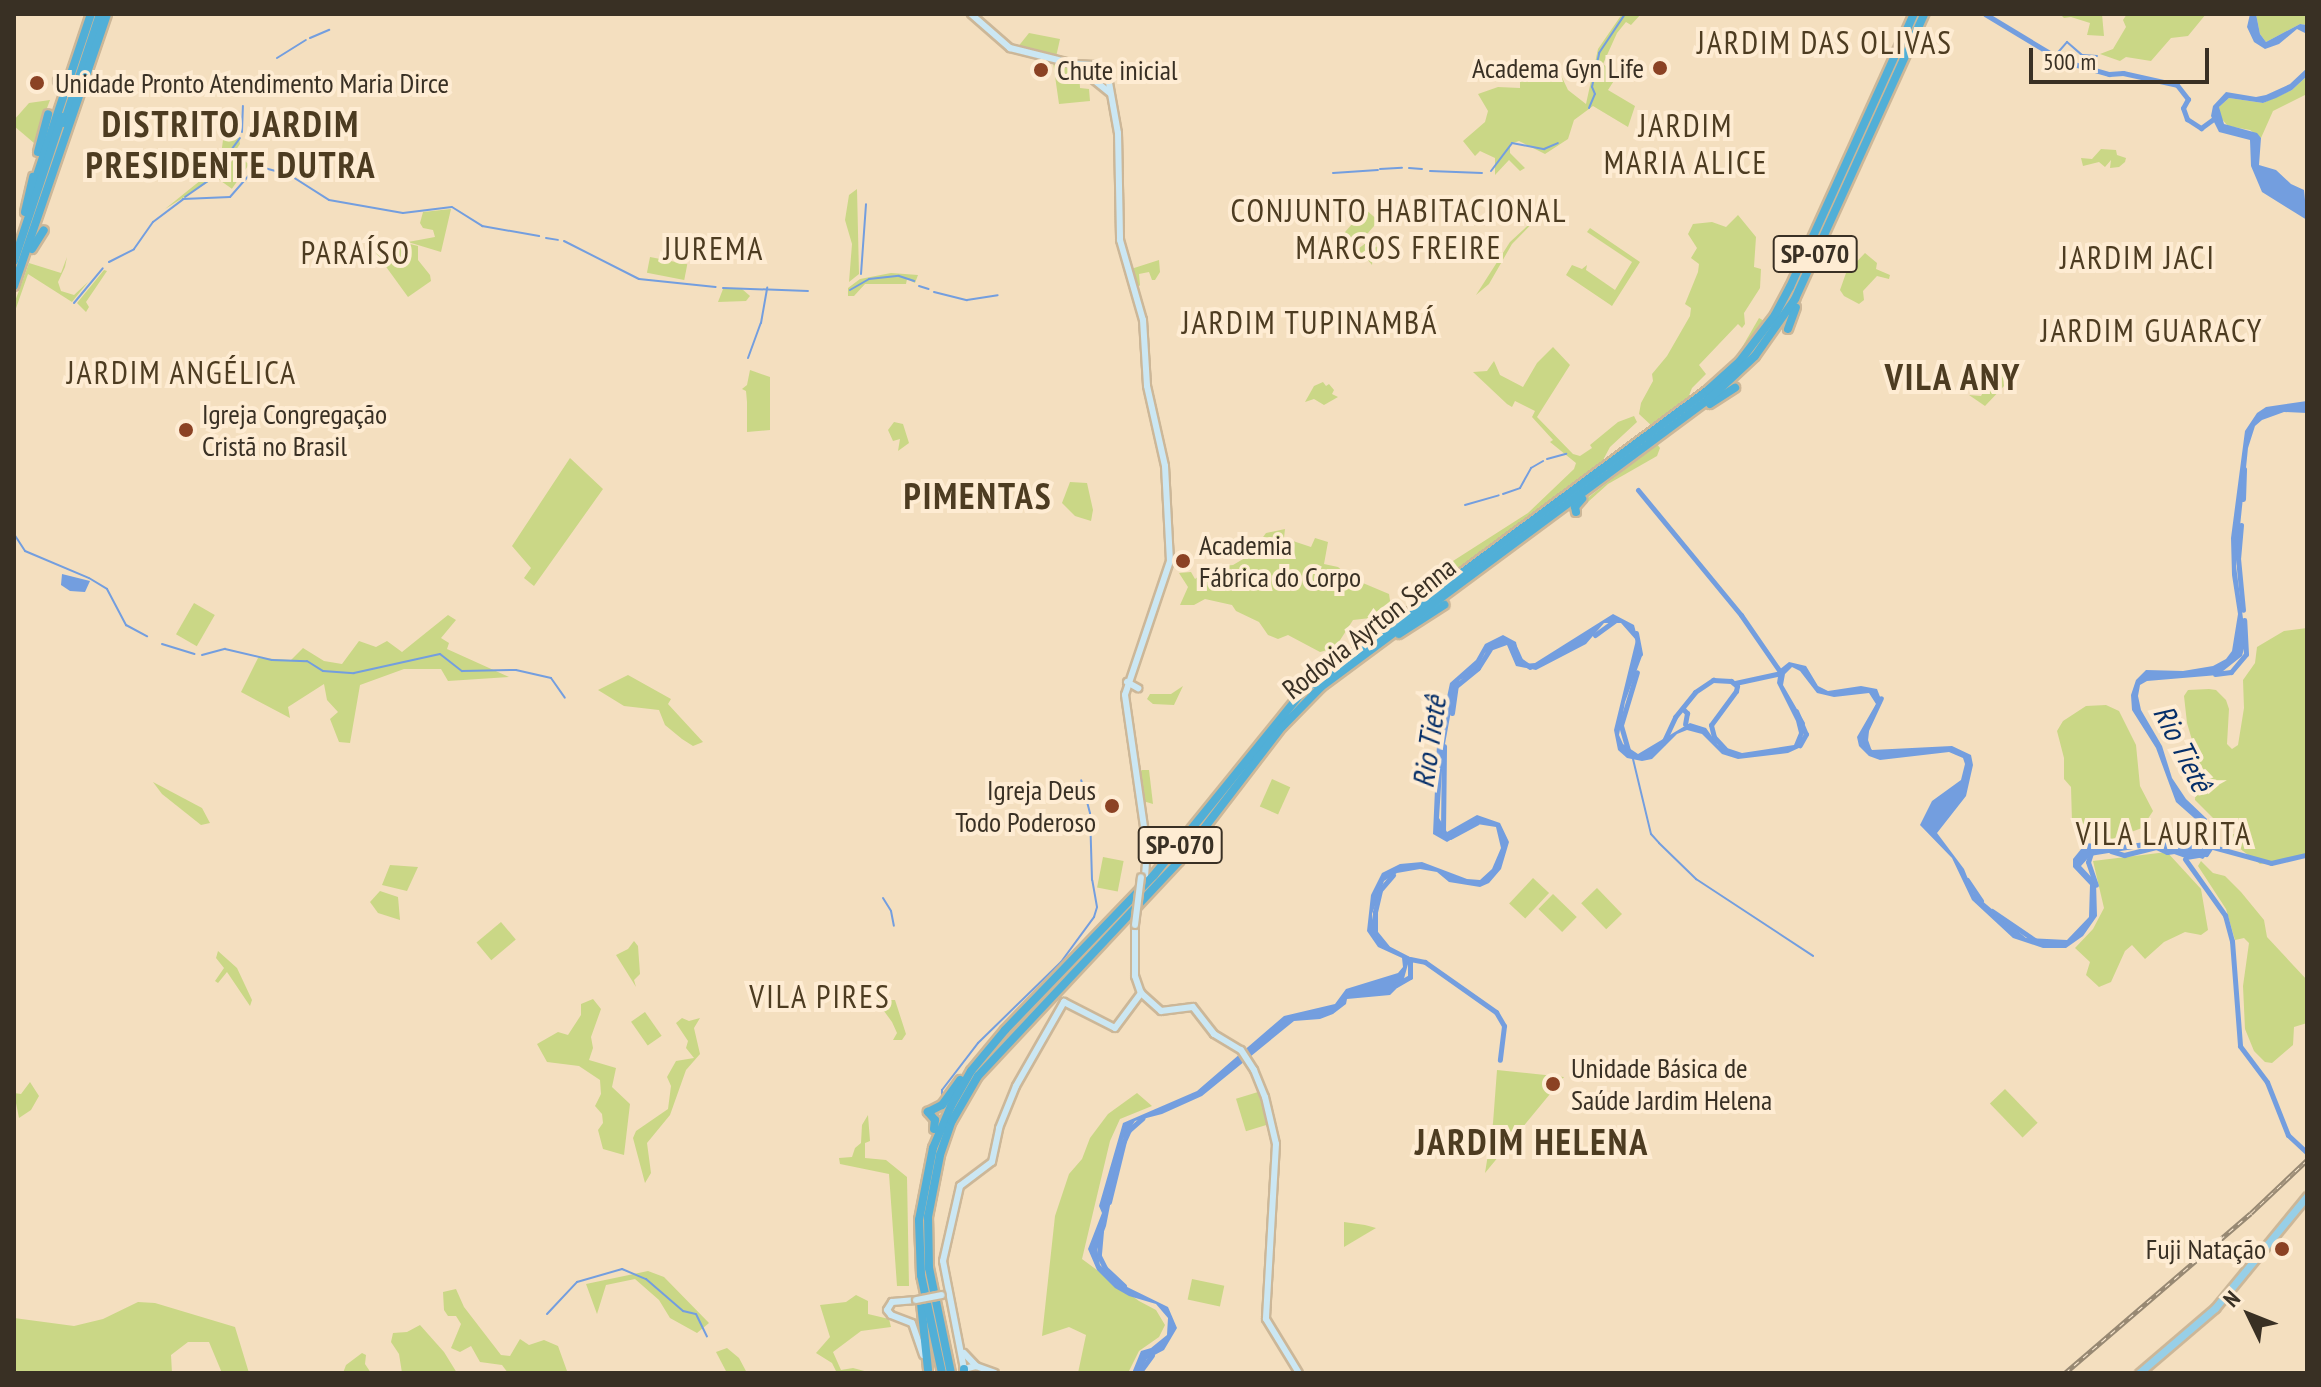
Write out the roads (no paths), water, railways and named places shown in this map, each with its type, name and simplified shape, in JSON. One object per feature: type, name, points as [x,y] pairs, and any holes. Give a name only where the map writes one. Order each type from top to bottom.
[{"type":"highway","points":[[14,245],[59,86],[78,55],[96,14]]},
{"type":"highway","points":[[14,261],[96,14]]},
{"type":"highway","points":[[15,278],[96,14]]},
{"type":"highway","points":[[15,278],[88,72],[102,42],[108,14]]},
{"type":"highway","name":"Rodovia Ayrton Senna","points":[[1659,430],[1682,419],[1738,374],[1765,343],[1795,299],[1910,33],[1914,14]]},
{"type":"highway","name":"Rodovia Ayrton Senna","points":[[934,1372],[918,1245],[921,1202],[941,1126],[960,1088],[992,1043],[1154,875],[1302,692],[1561,497],[1601,465],[1609,453],[1615,458],[1646,440],[1729,372],[1775,315],[1910,33],[1924,14]]},
{"type":"highway","points":[[48,160],[59,86]]},
{"type":"highway","points":[[25,212],[48,114]]},
{"type":"highway","points":[[1788,329],[1828,227]]},
{"type":"highway","points":[[15,278],[44,230]]},
{"type":"highway","points":[[1682,419],[1735,388]]},
{"type":"highway","name":"Rodovia Ayrton Senna","points":[[958,1372],[941,1331],[929,1268],[931,1195],[945,1138],[968,1091],[1010,1038],[1179,861],[1300,707],[1367,651],[1628,459],[1646,440]]},
{"type":"highway","points":[[1576,512],[1577,504],[1628,459]]},
{"type":"highway","points":[[1367,651],[1444,605]]},
{"type":"highway","points":[[934,1372],[918,1301],[914,1260],[915,1211],[934,1129],[954,1088],[992,1043]]},
{"type":"main road","points":[[971,14],[1010,48],[1086,67],[1108,77]]},
{"type":"main road","points":[[1086,67],[1110,93]]},
{"type":"main road","points":[[1101,83],[1108,77]]},
{"type":"main road","points":[[1108,77],[1118,133],[1120,240],[1143,320],[1147,386],[1165,466],[1171,538],[1167,575],[1127,682],[1125,715],[1146,843],[1136,924],[1136,983],[1141,993],[1161,1011],[1193,1007],[1218,1037],[1241,1050],[1250,1062],[1270,1113],[1276,1144],[1266,1319],[1299,1373]]},
{"type":"main road","points":[[1127,682],[1138,688]]},
{"type":"main road","points":[[976,1366],[958,1372],[962,1350],[944,1253],[958,1191],[967,1178],[992,1162],[999,1128],[1016,1086],[1064,1002],[1115,1028],[1141,993]]},
{"type":"main road","points":[[2142,1373],[2215,1308],[2307,1196]]},
{"type":"main road","points":[[2142,1373],[2218,1311],[2307,1203]]},
{"type":"main road","points":[[943,1295],[947,1279]]},
{"type":"main road","points":[[934,1372],[915,1328],[887,1312],[892,1302],[918,1301],[943,1295]]},
{"type":"main road","points":[[943,1295],[954,1309]]},
{"type":"main road","points":[[962,1350],[976,1366],[995,1373]]},
{"type":"water","points":[[2250,14],[2256,14],[2260,34],[2266,42],[2300,24],[2307,25],[2307,34],[2297,29],[2279,44],[2265,49],[2254,42],[2247,27]]},
{"type":"water","points":[[2307,68],[2307,76],[2292,90],[2276,98],[2263,103],[2229,98],[2219,107],[2224,124],[2257,133],[2261,138],[2259,165],[2276,170],[2291,184],[2304,190],[2307,220],[2262,192],[2251,166],[2250,140],[2219,132],[2211,116],[2213,106],[2226,92],[2256,97],[2266,95],[2290,84]]},
{"type":"water","name":"Rio Tietê","points":[[2307,401],[2307,413],[2284,412],[2262,420],[2255,426],[2248,448],[2236,566],[2246,641],[2242,656],[2218,675],[2147,681],[2140,685],[2138,696],[2141,710],[2162,746],[2172,778],[2186,799],[2207,819],[2208,853],[2203,859],[2194,856],[2188,859],[2152,846],[2090,856],[2081,866],[2096,882],[2097,916],[2083,936],[2066,948],[2043,948],[2013,938],[1972,900],[1952,858],[1920,825],[1932,801],[1961,780],[1965,764],[1963,758],[1949,752],[1880,760],[1869,756],[1859,746],[1857,737],[1876,704],[1869,693],[1834,697],[1817,693],[1800,671],[1792,667],[1785,674],[1783,685],[1805,723],[1801,747],[1788,753],[1738,759],[1722,754],[1702,734],[1687,730],[1677,734],[1652,759],[1642,761],[1627,758],[1618,750],[1614,730],[1636,640],[1621,623],[1604,623],[1586,644],[1536,670],[1516,666],[1507,645],[1485,653],[1475,673],[1460,680],[1455,689],[1443,755],[1439,818],[1447,832],[1477,815],[1500,823],[1509,842],[1501,869],[1489,883],[1480,887],[1449,882],[1437,872],[1420,869],[1397,873],[1384,881],[1372,914],[1375,932],[1381,942],[1410,957],[1403,982],[1390,995],[1347,999],[1346,1004],[1333,1014],[1320,1019],[1294,1021],[1202,1096],[1162,1114],[1135,1121],[1123,1139],[1106,1226],[1097,1250],[1100,1265],[1121,1284],[1168,1307],[1177,1328],[1164,1350],[1147,1359],[1139,1373],[1132,1373],[1141,1351],[1151,1348],[1167,1335],[1168,1318],[1156,1304],[1115,1288],[1097,1270],[1088,1249],[1102,1213],[1099,1206],[1123,1123],[1197,1091],[1284,1016],[1335,1004],[1346,989],[1398,973],[1403,967],[1402,958],[1378,947],[1367,931],[1371,895],[1382,873],[1400,864],[1422,862],[1467,879],[1480,880],[1492,869],[1501,848],[1496,827],[1477,824],[1447,842],[1433,834],[1437,744],[1450,683],[1476,660],[1485,644],[1503,635],[1516,642],[1519,658],[1524,664],[1535,663],[1613,614],[1634,625],[1642,656],[1625,702],[1619,735],[1623,744],[1638,754],[1690,723],[1706,728],[1718,745],[1742,753],[1794,745],[1799,733],[1796,721],[1777,683],[1779,670],[1789,662],[1806,666],[1818,686],[1828,691],[1861,686],[1877,689],[1882,702],[1867,727],[1864,742],[1872,750],[1952,746],[1971,755],[1973,765],[1966,796],[1937,833],[1964,869],[1974,894],[2026,938],[2067,940],[2089,917],[2090,885],[2073,867],[2073,859],[2086,843],[2114,846],[2161,840],[2198,846],[2205,837],[2202,825],[2176,802],[2156,748],[2132,710],[2131,695],[2136,680],[2146,670],[2183,671],[2213,666],[2226,659],[2232,651],[2238,614],[2231,538],[2245,431],[2257,413],[2266,407]]},
{"type":"water","points":[[62,574],[90,581],[85,592],[70,591],[61,585]]},
{"type":"waterway","points":[[1589,108],[1595,94],[1592,87],[1599,53],[1625,14]]},
{"type":"waterway","points":[[1985,14],[2063,61],[2109,74],[2123,73],[2177,85],[2188,99],[2183,108],[2187,119],[2201,128],[2215,118]]},
{"type":"waterway","points":[[310,38],[329,30]]},
{"type":"waterway","points":[[277,58],[306,40]]},
{"type":"waterway","points":[[2054,57],[2067,42],[2082,55],[2097,56]]},
{"type":"waterway","points":[[242,132],[243,106]]},
{"type":"waterway","points":[[185,197],[209,180],[240,138]]},
{"type":"waterway","points":[[1491,171],[1512,143],[1544,149],[1558,143]]},
{"type":"waterway","points":[[109,262],[134,249],[153,222],[183,199],[230,197],[257,166],[279,172]]},
{"type":"waterway","points":[[1380,169],[1402,168]]},
{"type":"waterway","points":[[1409,168],[1422,169]]},
{"type":"waterway","points":[[1333,173],[1378,170]]},
{"type":"waterway","points":[[1430,171],[1482,173]]},
{"type":"waterway","points":[[285,172],[329,200],[403,213],[452,207],[482,226],[539,236]]},
{"type":"waterway","points":[[861,274],[866,204]]},
{"type":"waterway","points":[[546,238],[558,240]]},
{"type":"waterway","points":[[564,241],[639,279],[716,287]]},
{"type":"waterway","points":[[74,303],[103,268]]},
{"type":"waterway","points":[[850,290],[869,279],[899,276],[914,281]]},
{"type":"waterway","points":[[919,286],[929,289]]},
{"type":"waterway","points":[[723,288],[808,291]]},
{"type":"waterway","points":[[748,358],[761,323],[767,288]]},
{"type":"waterway","points":[[934,292],[967,300],[998,295]]},
{"type":"waterway","points":[[1547,459],[1566,454]]},
{"type":"waterway","points":[[1503,494],[1520,488],[1531,468],[1543,461]]},
{"type":"waterway","name":"Rio Tietê","points":[[2243,499],[2244,469]]},
{"type":"waterway","points":[[1638,490],[1741,615],[1781,673],[1735,683]]},
{"type":"waterway","points":[[1465,505],[1499,495]]},
{"type":"waterway","name":"Rio Tietê","points":[[2241,525],[2238,558],[2243,610]]},
{"type":"waterway","points":[[14,534],[25,551],[89,578],[107,589],[126,625],[147,636]]},
{"type":"waterway","name":"Rio Tietê","points":[[1595,635],[1616,620]]},
{"type":"waterway","name":"Rio Tietê","points":[[2215,674],[2231,672],[2246,654],[2244,620]]},
{"type":"waterway","name":"Rio Tietê","points":[[1636,633],[1640,654]]},
{"type":"waterway","points":[[162,644],[194,654]]},
{"type":"waterway","name":"Rio Tietê","points":[[1513,644],[1520,660],[1530,667]]},
{"type":"waterway","points":[[202,655],[225,649],[272,660],[307,661],[323,671],[354,673],[440,654],[462,671],[516,670],[551,678],[565,698]]},
{"type":"waterway","name":"Rio Tietê","points":[[1452,713],[1456,686],[1478,668],[1490,649]]},
{"type":"waterway","name":"Rio Tietê","points":[[1628,750],[1621,725],[1637,672]]},
{"type":"waterway","name":"Rio Tietê","points":[[1663,743],[1675,717],[1695,692],[1713,680],[1731,681],[1737,686],[1736,691],[1711,725],[1714,737],[1725,749]]},
{"type":"waterway","name":"Rio Tietê","points":[[1869,751],[1865,740],[1866,730],[1881,698]]},
{"type":"waterway","points":[[1683,709],[1687,713],[1685,724]]},
{"type":"waterway","name":"Rio Tietê","points":[[1796,711],[1806,734],[1800,745]]},
{"type":"waterway","name":"Rio Tietê","points":[[1443,831],[1444,746]]},
{"type":"waterway","points":[[1633,759],[1651,834],[1659,843],[1696,879],[1813,956]]},
{"type":"waterway","points":[[942,1097],[942,1090],[978,1043],[1061,962],[1094,917],[1097,907],[1092,880],[1090,813],[1081,780]]},
{"type":"waterway","name":"Rio Tietê","points":[[2186,857],[2206,854],[2216,839],[2213,827],[2202,821]]},
{"type":"waterway","name":"Rio Tietê","points":[[1450,837],[1476,823]]},
{"type":"waterway","name":"Rio Tietê","points":[[2111,851],[2124,855],[2156,847],[2167,852],[2174,851]]},
{"type":"waterway","points":[[2213,847],[2271,863],[2307,855]]},
{"type":"waterway","name":"Rio Tietê","points":[[2091,853],[2088,862],[2096,885]]},
{"type":"waterway","points":[[2185,859],[2225,915],[2232,941],[2240,1046],[2267,1082],[2288,1135],[2307,1153]]},
{"type":"waterway","name":"Rio Tietê","points":[[1387,947],[1375,932],[1375,912],[1380,890],[1393,875]]},
{"type":"waterway","name":"Rio Tietê","points":[[1967,880],[1981,901]]},
{"type":"waterway","points":[[883,898],[891,911],[894,926]]},
{"type":"waterway","name":"Rio Tietê","points":[[1992,911],[2036,941]]},
{"type":"waterway","name":"Rio Tietê","points":[[1396,985],[1410,977],[1410,960],[1406,958]]},
{"type":"waterway","points":[[1410,959],[1425,962],[1496,1012],[1504,1026],[1500,1060]]},
{"type":"waterway","name":"Rio Tietê","points":[[1109,1202],[1124,1141],[1129,1130],[1143,1118]]},
{"type":"waterway","name":"Rio Tietê","points":[[1101,1231],[1099,1256],[1105,1268],[1124,1286]]},
{"type":"waterway","points":[[547,1314],[577,1282],[622,1269],[646,1279],[683,1311],[696,1314],[707,1337]]},
{"type":"waterway","name":"Rio Tietê","points":[[1139,1373],[1152,1355]]},
{"type":"railway","points":[[2065,1373],[2251,1213],[2307,1160]]},
{"type":"place","name":"Academa Gyn Life","points":[[1660,68]]},
{"type":"place","name":"Chute inicial","points":[[1041,70]]},
{"type":"place","name":"Unidade Pronto Atendimento Maria Dirce","points":[[37,83]]},
{"type":"place","name":"Igreja Congregação Cristã no Brasil","points":[[186,430]]},
{"type":"place","name":"Academia Fábrica do Corpo","points":[[1183,561]]},
{"type":"place","name":"Igreja Deus Todo Poderoso","points":[[1112,806]]},
{"type":"place","name":"Unidade Básica de Saúde Jardim Helena","points":[[1553,1084]]},
{"type":"place","name":"Fuji Natação","points":[[2282,1249]]},
{"type":"district","name":"JARDIM DAS OLIVAS","points":[[1825,42]]},
{"type":"district","name":"DISTRITO JARDIM PRESIDENTE DUTRA","points":[[231,144]]},
{"type":"district","name":"JARDIM MARIA ALICE","points":[[1686,144]]},
{"type":"district","name":"CONJUNTO HABITACIONAL MARCOS FREIRE","points":[[1399,230]]},
{"type":"district","name":"JUREMA","points":[[714,248]]},
{"type":"district","name":"PARAÍSO","points":[[356,252]]},
{"type":"district","name":"JARDIM JACI","points":[[2138,257]]},
{"type":"district","name":"JARDIM TUPINAMBÁ","points":[[1310,322]]},
{"type":"district","name":"JARDIM GUARACY","points":[[2152,330]]},
{"type":"district","name":"JARDIM ANGÉLICA","points":[[182,372]]},
{"type":"district","name":"VILA ANY","points":[[1953,377]]},
{"type":"district","name":"PIMENTAS","points":[[978,496]]},
{"type":"district","name":"VILA LAURITA","points":[[2164,833]]},
{"type":"district","name":"VILA PIRES","points":[[820,996]]},
{"type":"district","name":"JARDIM HELENA","points":[[1532,1142]]}]
